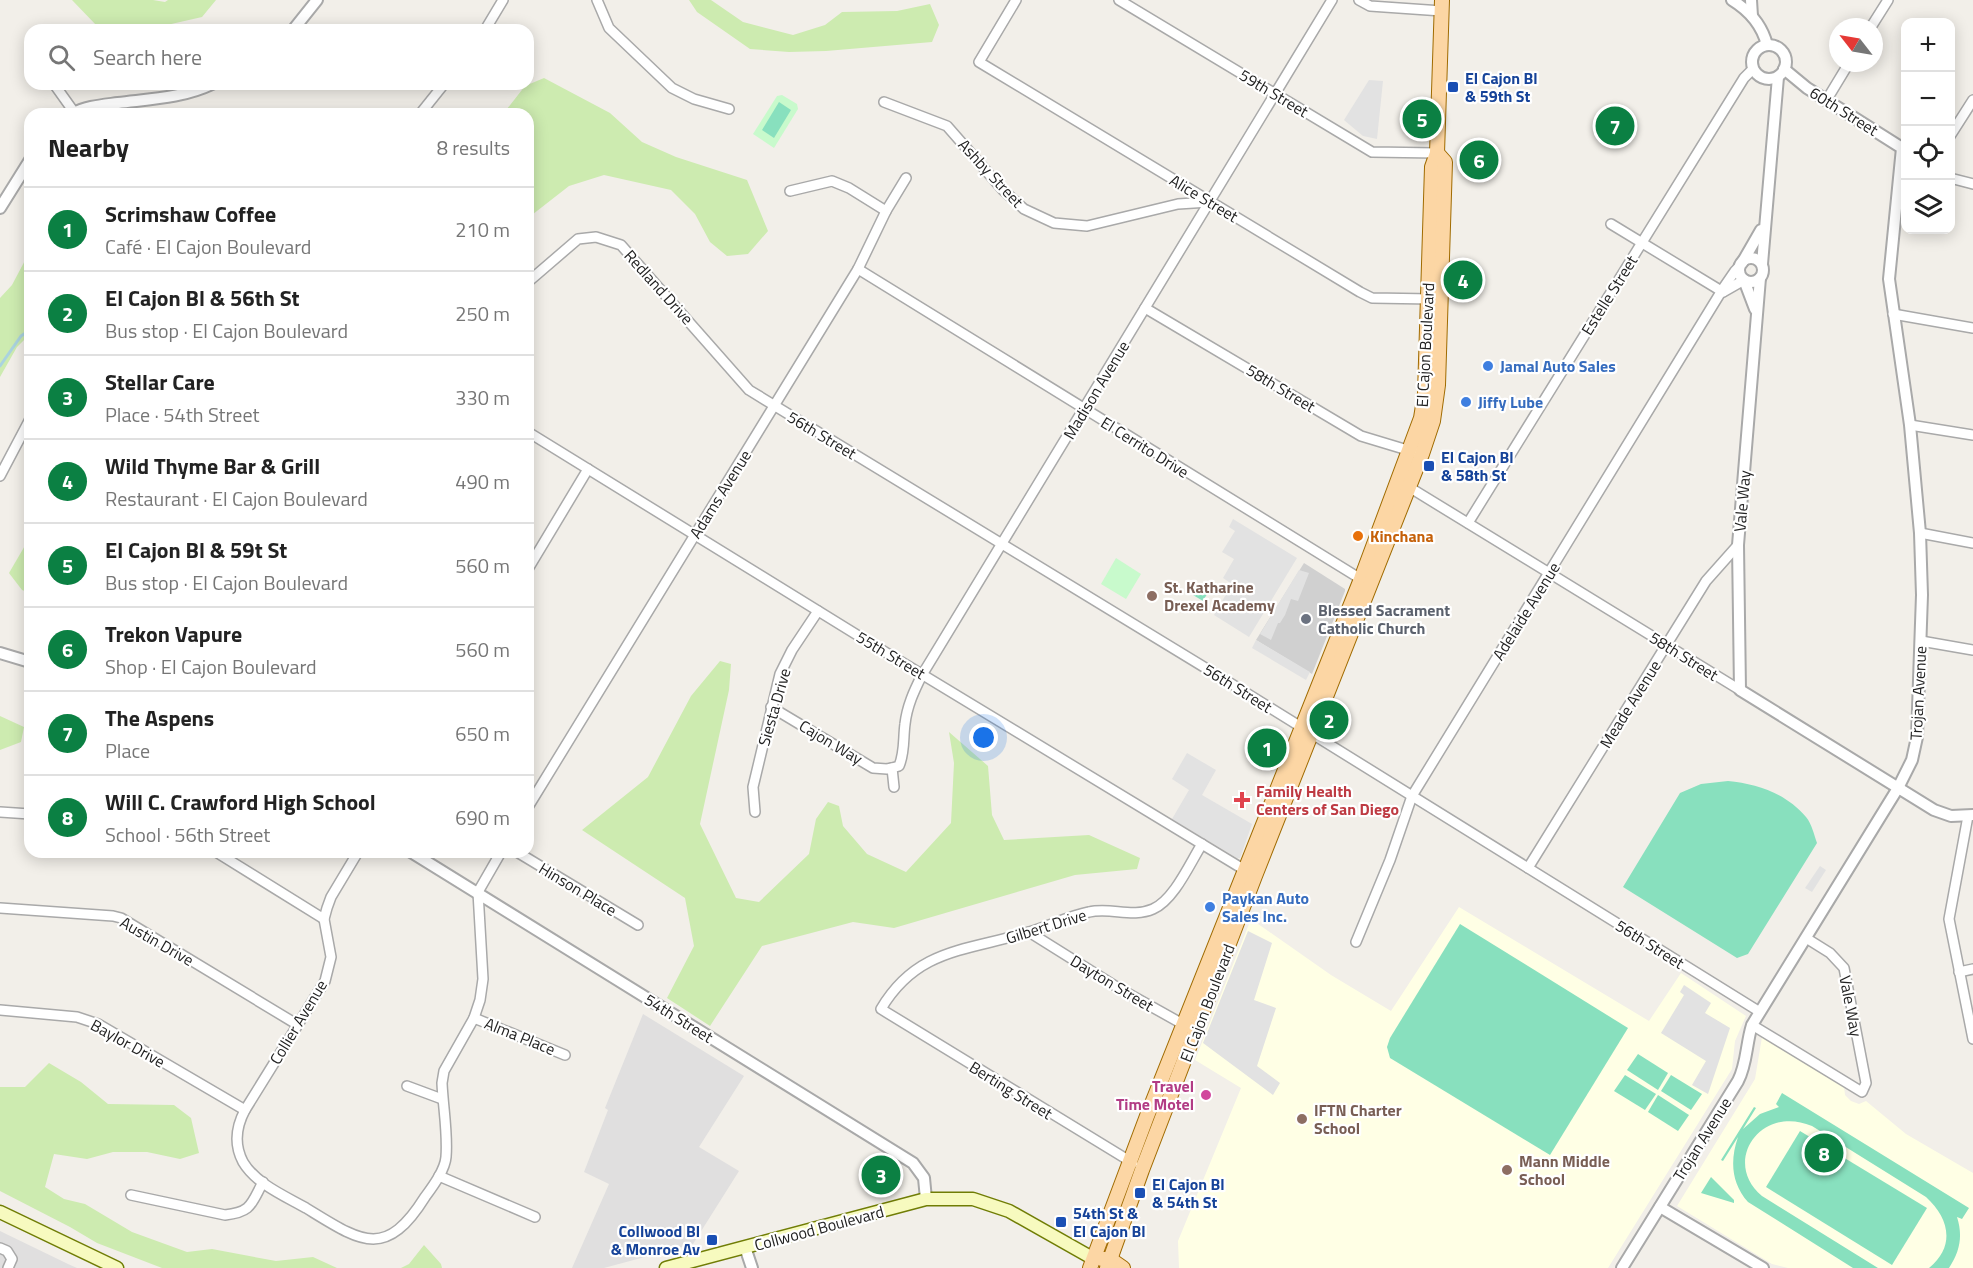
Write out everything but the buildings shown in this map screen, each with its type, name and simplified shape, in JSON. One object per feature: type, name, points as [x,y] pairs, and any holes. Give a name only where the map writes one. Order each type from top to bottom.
[{"type":"main road","name":"El Cajon Boulevard","points":[[1100,1264],[1189,1028],[1416,452],[1435,299],[1432,167],[1437,153],[1442,6]]},
{"type":"main road","name":"Collwood Boulevard","points":[[666,1268],[927,1199],[974,1199],[1009,1211],[1100,1264]]},
{"type":"main road","points":[[0,1212],[117,1268]]},
{"type":"main road","points":[[1100,1264],[1123,1268]]},
{"type":"street","points":[[298,24],[317,0]]},
{"type":"street","points":[[489,24],[503,0]]},
{"type":"street","points":[[597,0],[609,28],[672,88],[694,99],[729,110]]},
{"type":"street","name":"Alice Street","points":[[1016,0],[979,62],[1372,298],[1435,299]]},
{"type":"street","name":"59th Street","points":[[1119,0],[1372,152],[1437,153]]},
{"type":"street","name":"Madison Avenue","points":[[892,768],[899,766],[904,755],[904,732],[908,708],[922,675],[1332,0]]},
{"type":"street","points":[[1359,0],[1370,6],[1442,6]]},
{"type":"street","name":"60th Street","points":[[1732,0],[1752,16],[1763,30],[1767,45],[1776,47],[1782,52],[1785,60],[1781,73],[1768,79],[1759,77],[1753,69]]},
{"type":"street","points":[[1751,0],[1752,16]]},
{"type":"street","points":[[1877,18],[1888,0]]},
{"type":"street","points":[[1753,69],[1754,54],[1767,45]]},
{"type":"street","name":"Estelle Street","points":[[1468,523],[1744,78],[1753,69]]},
{"type":"street","points":[[1826,101],[1844,72]]},
{"type":"street","name":"60th Street","points":[[1781,73],[1901,147]]},
{"type":"street","name":"Vale Way","points":[[1740,690],[1738,545],[1756,312],[1763,271],[1761,264],[1764,225],[1781,73]]},
{"type":"street","points":[[58,90],[70,108]]},
{"type":"street","points":[[89,108],[199,90]]},
{"type":"street","points":[[425,108],[439,90]]},
{"type":"street","points":[[1955,128],[1973,100]]},
{"type":"street","name":"Ashby Street","points":[[884,102],[947,126],[1003,190],[1024,209],[1054,223],[1087,226],[1178,204],[1209,202]]},
{"type":"street","points":[[0,208],[24,170]]},
{"type":"street","name":"Trojan Avenue","points":[[1622,1268],[1744,1069],[1752,1025],[1898,788],[1912,760],[1917,737],[1921,641],[1920,533],[1910,425],[1889,279],[1901,175]]},
{"type":"street","name":"Adams Avenue","points":[[534,797],[858,269],[886,211],[906,178]]},
{"type":"street","points":[[1955,179],[1973,184]]},
{"type":"street","points":[[790,191],[832,181],[849,188],[886,211]]},
{"type":"street","points":[[1611,224],[1723,292]]},
{"type":"street","name":"Vale Way","points":[[1756,312],[1740,274],[1741,264],[1764,225]]},
{"type":"street","name":"Redland Drive","points":[[534,277],[578,239],[588,236],[621,244],[749,390],[774,406]]},
{"type":"street","points":[[1741,264],[1752,258],[1761,264]]},
{"type":"street","name":"Adelaide Avenue","points":[[1356,942],[1412,796],[1734,271],[1741,264]]},
{"type":"street","name":"El Cerrito Drive","points":[[858,269],[1366,583]]},
{"type":"street","points":[[1744,280],[1755,281],[1760,278]]},
{"type":"street","name":"Adelaide Avenue","points":[[1723,292],[1744,280]]},
{"type":"street","name":"58th Street","points":[[1145,308],[1361,436],[1416,452]]},
{"type":"street","points":[[1893,314],[1973,328]]},
{"type":"street","name":"56th Street","points":[[774,406],[1002,543],[1760,1012]]},
{"type":"street","points":[[1910,425],[1973,435]]},
{"type":"street","points":[[0,476],[24,431]]},
{"type":"street","name":"55th Street","points":[[534,436],[922,675],[1250,873]]},
{"type":"street","points":[[534,559],[588,469]]},
{"type":"street","name":"58th Street","points":[[1404,484],[1934,810],[1952,816],[1970,815]]},
{"type":"street","points":[[1920,533],[1973,543]]},
{"type":"street","name":"Meade Avenue","points":[[1528,868],[1706,581],[1738,545]]},
{"type":"street","name":"Siesta Drive","points":[[755,812],[753,787],[780,674],[792,650],[818,611]]},
{"type":"street","points":[[1921,641],[1973,650]]},
{"type":"street","points":[[0,653],[24,660]]},
{"type":"street","name":"Cajon Way","points":[[771,707],[873,768],[892,768]]},
{"type":"street","points":[[892,768],[894,787]]},
{"type":"street","points":[[0,812],[24,814]]},
{"type":"street","points":[[1970,815],[1949,919],[1973,1040]]},
{"type":"street","name":"Gilbert Drive","points":[[881,1010],[891,992],[919,966],[937,957],[1029,932],[1091,911],[1128,913],[1153,909],[1172,893],[1202,844]]},
{"type":"street","points":[[226,858],[324,919],[331,897],[354,858]]},
{"type":"street","name":"54th Street","points":[[421,858],[913,1163],[924,1178],[927,1199]]},
{"type":"street","points":[[131,1195],[225,1215],[241,1213],[249,1207],[263,1182],[347,1233],[372,1241],[396,1233],[412,1218],[439,1176],[446,1159],[441,1083],[444,1071],[474,1018],[480,1000],[483,979],[478,892],[498,858]]},
{"type":"street","name":"Hinson Place","points":[[527,858],[638,925]]},
{"type":"street","name":"Austin Drive","points":[[0,908],[121,918],[298,1025]]},
{"type":"street","name":"Collier Avenue","points":[[263,1182],[248,1169],[238,1149],[237,1133],[245,1110],[325,981],[331,957],[324,919]]},
{"type":"street","name":"Dayton Street","points":[[1029,932],[1120,989],[1189,1028]]},
{"type":"street","name":"Vale Way","points":[[1752,1025],[1862,1092],[1866,1083],[1844,968],[1830,953],[1806,938]]},
{"type":"street","points":[[1959,972],[1973,969]]},
{"type":"street","name":"Baylor Drive","points":[[0,1010],[77,1017],[98,1024],[245,1110]]},
{"type":"street","name":"Berting Street","points":[[881,1010],[1136,1166]]},
{"type":"street","name":"Alma Place","points":[[474,1018],[565,1055]]},
{"type":"street","points":[[407,1086],[442,1099]]},
{"type":"street","points":[[439,1176],[535,1217]]},
{"type":"street","points":[[1660,1207],[1763,1268]]},
{"type":"street","points":[[745,1247],[752,1268]]},
{"type":"street","points":[[0,1248],[7,1251],[12,1259],[8,1268]]},
{"type":"shaded area","points":[[1369,80],[1383,81],[1377,139],[1363,136],[1344,120]]},
{"type":"shaded area","points":[[1233,519],[1297,558],[1249,637],[1214,615],[1232,584],[1223,578],[1234,559],[1222,552],[1235,531],[1229,527]]},
{"type":"shaded area","points":[[1304,563],[1345,589],[1312,674],[1256,640]]},
{"type":"shaded area","points":[[1299,570],[1309,573],[1298,601],[1291,599],[1271,640],[1260,634]]},
{"type":"shaded area","points":[[1256,640],[1310,672],[1306,680],[1252,648]]},
{"type":"shaded area","points":[[1187,753],[1216,770],[1202,795],[1252,824],[1240,858],[1172,819],[1189,790],[1172,779]]},
{"type":"shaded area","points":[[1820,866],[1826,870],[1812,892],[1805,888]]},
{"type":"shaded area","name":"Mann Middle School","points":[[1459,907],[1649,1021],[1681,973],[1746,1016],[1735,1041],[1732,1069],[1608,1268],[1179,1268],[1178,1241],[1241,1088],[1195,1060],[1251,919],[1331,975],[1391,1011]]},
{"type":"shaded area","points":[[1248,931],[1272,943],[1254,1000],[1276,1008],[1257,1066],[1280,1083],[1273,1095],[1203,1043]]},
{"type":"shaded area","points":[[1684,985],[1711,1003],[1705,1013],[1730,1028],[1708,1094],[1692,1085],[1706,1061],[1661,1033],[1684,995],[1680,992]]},
{"type":"shaded area","points":[[643,1014],[744,1076],[699,1147],[739,1171],[693,1244],[604,1268],[572,1268],[609,1184],[584,1172],[608,1110],[605,1108]]},
{"type":"shaded area","points":[[1762,1037],[1844,1086],[1845,1095],[1851,1101],[1859,1104],[1866,1101],[1906,1134],[1973,1173],[1973,1268],[1788,1268],[1772,1264],[1677,1206],[1755,1079]]},
{"type":"shaded area","points":[[0,1231],[68,1264],[77,1268],[0,1268]]},
{"type":"green space","points":[[72,0],[165,2],[168,0],[216,0],[202,17],[171,24],[95,24]]},
{"type":"green space","points":[[689,0],[711,0],[743,22],[793,35],[825,25],[842,12],[897,11],[930,4],[939,25],[932,42],[826,51],[789,52],[750,49],[697,12]]},
{"type":"green space","points":[[544,78],[610,113],[642,142],[676,157],[747,180],[768,231],[748,254],[727,256],[710,242],[695,214],[671,190],[604,175],[569,186],[534,213],[534,108],[508,108],[522,90],[534,90],[534,82]]},
{"type":"green space","points":[[782,95],[797,104],[798,109],[774,148],[753,134],[777,96]]},
{"type":"green space","points":[[779,102],[791,110],[774,138],[762,130]]},
{"type":"green space","points":[[24,262],[24,340],[17,347],[0,377],[0,298],[12,285]]},
{"type":"green space","points":[[24,547],[24,591],[9,573]]},
{"type":"green space","points":[[1116,558],[1141,574],[1126,599],[1101,584]]},
{"type":"green space","points":[[1201,583],[1210,589],[1203,601],[1193,595]]},
{"type":"green space","points":[[720,661],[731,664],[729,690],[700,824],[736,898],[759,902],[809,854],[816,819],[828,802],[839,806],[843,826],[867,854],[906,872],[951,823],[954,763],[949,732],[988,766],[992,815],[1004,840],[1089,835],[1140,858],[1137,869],[1075,875],[894,928],[853,922],[762,946],[710,1026],[667,998],[694,946],[685,898],[582,830],[648,777],[691,696]]},
{"type":"green space","points":[[0,716],[24,727],[21,742],[0,750]]},
{"type":"green space","points":[[1728,781],[1760,787],[1789,802],[1808,820],[1817,843],[1748,954],[1737,958],[1623,887],[1680,793],[1701,784]]},
{"type":"green space","points":[[1460,924],[1628,1028],[1550,1155],[1390,1058],[1387,1047],[1390,1038]]},
{"type":"green space","points":[[1638,1054],[1668,1073],[1658,1090],[1627,1070]]},
{"type":"green space","points":[[49,1063],[81,1082],[108,1104],[174,1105],[191,1118],[199,1153],[180,1159],[147,1152],[113,1152],[87,1159],[54,1154],[45,1187],[64,1199],[85,1204],[132,1232],[187,1252],[212,1249],[276,1261],[313,1257],[337,1268],[162,1268],[97,1243],[0,1191],[0,1087],[25,1087]]},
{"type":"green space","points":[[1625,1075],[1656,1094],[1645,1110],[1614,1091]]},
{"type":"green space","points":[[1671,1075],[1702,1094],[1691,1110],[1661,1091]]},
{"type":"green space","points":[[1782,1093],[1969,1208],[1962,1219],[1957,1217],[1960,1231],[1959,1243],[1956,1256],[1949,1268],[1929,1268],[1938,1259],[1946,1241],[1944,1223],[1934,1205],[1926,1197],[1812,1126],[1794,1121],[1777,1123],[1763,1130],[1752,1140],[1746,1153],[1745,1168],[1750,1182],[1762,1196],[1878,1268],[1853,1268],[1748,1202],[1735,1179],[1733,1163],[1738,1137],[1723,1161],[1721,1160],[1754,1107],[1756,1108],[1743,1129],[1760,1114],[1779,1107],[1776,1104]]},
{"type":"green space","points":[[1658,1095],[1689,1115],[1678,1131],[1648,1112]]},
{"type":"green space","points":[[1800,1131],[1927,1208],[1892,1265],[1766,1187]]},
{"type":"green space","points":[[1711,1177],[1734,1200],[1734,1203],[1701,1193]]},
{"type":"green space","points":[[424,1245],[442,1268],[401,1268],[409,1264]]},
{"type":"waterway","points":[[0,366],[24,334]]},
{"type":"place","name":"El Cajon Bl & 59th St","points":[[1453,87]]},
{"type":"place","name":"El Cajon Bl & 59t St","points":[[1422,119]]},
{"type":"place","name":"The Aspens","points":[[1615,126]]},
{"type":"place","name":"Trekon Vapure","points":[[1479,160]]},
{"type":"place","name":"Wild Thyme Bar & Grill","points":[[1463,280]]},
{"type":"place","name":"Jamal Auto Sales","points":[[1488,366]]},
{"type":"place","name":"Jiffy Lube","points":[[1466,402]]},
{"type":"place","name":"El Cajon Bl & 58th St","points":[[1429,466]]},
{"type":"place","name":"Kinchana","points":[[1358,536]]},
{"type":"place","name":"St. Katharine Drexel Academy","points":[[1152,596]]},
{"type":"place","name":"Blessed Sacrament Catholic Church","points":[[1306,619]]},
{"type":"place","name":"El Cajon Bl & 56th St","points":[[1329,720]]},
{"type":"place","name":"Scrimshaw Coffee","points":[[1267,748]]},
{"type":"place","name":"Family Health Centers of San Diego","points":[[1242,800]]},
{"type":"place","name":"Paykan Auto Sales Inc.","points":[[1210,907]]},
{"type":"place","name":"Travel Time Motel","points":[[1206,1095]]},
{"type":"place","name":"IFTN Charter School","points":[[1302,1119]]},
{"type":"place","name":"Will C. Crawford High School","points":[[1824,1153]]},
{"type":"place","name":"Mann Middle School","points":[[1507,1170]]},
{"type":"place","name":"Stellar Care","points":[[881,1175]]},
{"type":"place","name":"El Cajon Bl & 54th St","points":[[1140,1193]]},
{"type":"place","name":"54th St & El Cajon Bl","points":[[1061,1222]]},
{"type":"place","name":"Collwood Bl & Monroe Av","points":[[712,1240]]}]
